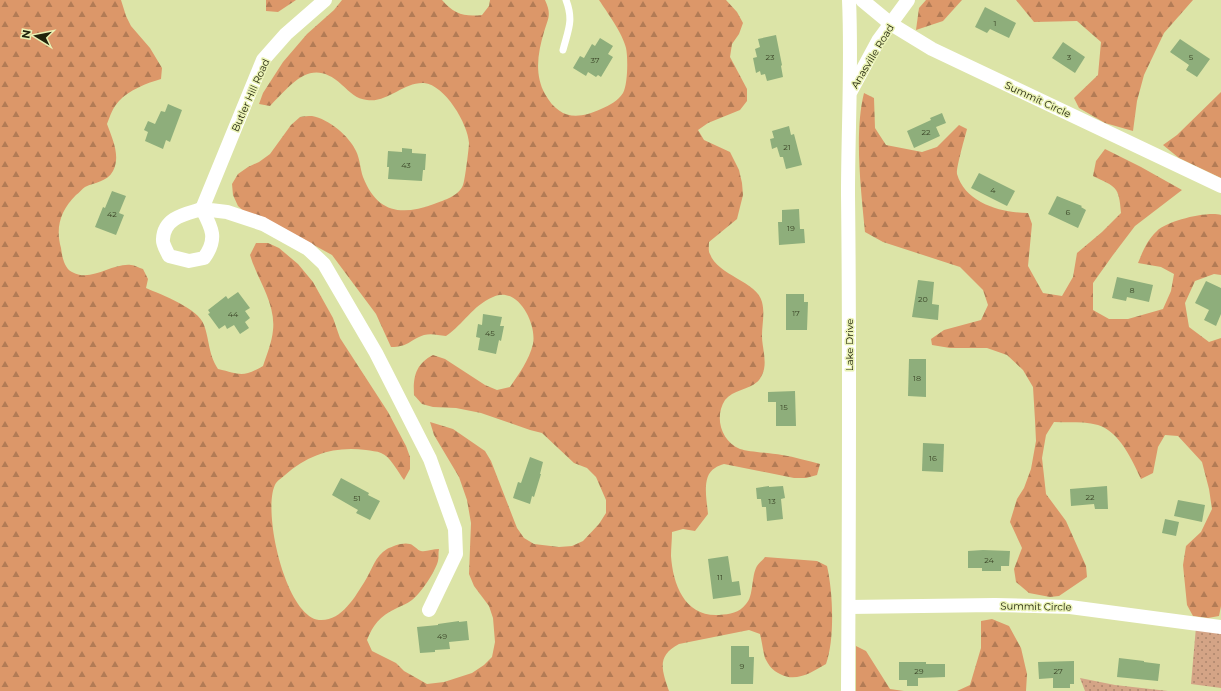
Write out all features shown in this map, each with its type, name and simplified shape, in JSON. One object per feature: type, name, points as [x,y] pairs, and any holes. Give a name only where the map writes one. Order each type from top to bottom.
[{"type":"street","name":"Butler Hill Road","points":[[325,0],[286,34],[263,60],[202,209],[227,212],[263,224],[308,249],[324,264],[376,353],[430,459],[455,529],[456,554],[429,610]]},
{"type":"street","name":"Lake Drive","points":[[848,691],[850,398],[848,146],[851,40],[849,0]]},
{"type":"street","name":"Summit Circle","points":[[862,0],[890,24],[932,49],[1221,186]]},
{"type":"street","name":"Anasville Road","points":[[850,93],[878,41],[908,0]]},
{"type":"street","name":"Summit Circle","points":[[849,608],[995,606],[1070,607],[1221,627]]},
{"type":"lane","points":[[563,50],[570,26],[571,16],[566,0]]},
{"type":"shaded area","points":[[1196,627],[1221,630],[1221,688],[1191,684]]},
{"type":"shaded area","points":[[1080,678],[1115,685],[1168,691],[1085,691]]},
{"type":"green space","points":[[0,0],[121,0],[131,26],[150,48],[162,68],[161,79],[128,93],[117,103],[112,112],[107,124],[116,153],[113,171],[104,180],[84,188],[76,195],[63,213],[59,226],[59,240],[64,262],[69,270],[79,275],[86,275],[124,265],[132,265],[143,269],[148,279],[146,288],[179,303],[195,313],[200,319],[206,331],[212,358],[218,369],[241,374],[256,370],[263,366],[273,330],[272,310],[250,255],[256,243],[268,243],[279,248],[298,264],[313,282],[333,318],[340,338],[388,412],[406,446],[410,457],[410,469],[404,480],[388,457],[376,451],[355,449],[344,449],[323,453],[294,468],[276,483],[272,496],[274,536],[279,559],[286,581],[296,600],[307,614],[319,620],[327,620],[341,613],[352,601],[379,555],[387,549],[407,544],[421,551],[439,549],[436,566],[431,576],[416,597],[381,618],[375,625],[367,640],[372,651],[396,663],[404,671],[427,684],[444,682],[472,673],[484,665],[492,657],[495,642],[493,618],[489,606],[474,586],[469,574],[471,523],[467,500],[459,477],[434,435],[430,422],[453,429],[485,451],[491,461],[517,528],[524,538],[534,544],[559,547],[572,546],[583,541],[599,524],[606,513],[606,500],[596,477],[587,468],[574,463],[542,433],[481,413],[456,408],[433,407],[422,404],[414,395],[414,382],[417,371],[423,362],[433,355],[445,359],[485,385],[497,390],[510,387],[526,361],[533,344],[532,326],[524,308],[517,301],[510,296],[502,295],[493,297],[479,305],[446,336],[427,334],[405,345],[391,347],[376,314],[332,255],[270,221],[247,214],[238,206],[233,195],[232,184],[238,174],[270,154],[291,125],[300,117],[312,116],[332,124],[353,145],[363,177],[369,189],[375,198],[383,205],[401,210],[411,210],[422,208],[447,199],[455,195],[463,185],[469,143],[468,135],[460,116],[447,98],[432,85],[424,83],[409,86],[389,96],[375,100],[367,100],[353,95],[331,77],[321,73],[311,73],[303,76],[286,89],[270,106],[259,104],[263,93],[283,62],[307,34],[334,10],[342,0],[442,0],[451,9],[460,14],[476,16],[482,15],[489,6],[490,0],[545,0],[549,16],[540,47],[538,63],[539,79],[545,94],[556,108],[569,115],[584,115],[592,113],[619,98],[625,89],[627,77],[626,48],[622,36],[599,0],[726,0],[737,12],[743,23],[739,34],[732,44],[730,57],[747,89],[747,101],[740,110],[708,123],[698,130],[704,140],[730,152],[739,170],[743,195],[737,219],[709,242],[709,253],[721,268],[746,284],[759,295],[762,302],[763,311],[762,336],[765,366],[762,376],[758,381],[749,387],[732,394],[725,400],[720,414],[721,428],[728,440],[740,449],[777,454],[820,464],[817,475],[806,478],[794,478],[724,464],[716,467],[711,472],[706,483],[708,514],[695,531],[683,529],[672,532],[672,567],[678,588],[689,605],[697,611],[719,615],[737,611],[746,604],[749,600],[755,570],[765,557],[817,561],[827,566],[831,589],[832,629],[829,654],[826,664],[810,673],[798,677],[780,674],[771,668],[765,658],[760,634],[749,630],[679,644],[672,649],[667,653],[663,664],[664,676],[669,691],[0,691]]},
{"type":"green space","points":[[266,0],[296,0],[278,12],[266,11]]},
{"type":"green space","points":[[926,0],[962,0],[943,21],[916,30],[919,8]]},
{"type":"green space","points":[[1016,0],[1193,0],[1164,33],[1144,75],[1137,101],[1133,131],[1105,123],[1079,108],[1074,98],[1098,75],[1101,42],[1077,21],[1034,22]]},
{"type":"green space","points":[[1221,92],[1221,178],[1179,158],[1163,145],[1177,135]]},
{"type":"green space","points":[[864,93],[874,98],[875,128],[886,145],[922,152],[937,147],[959,125],[967,129],[957,171],[961,184],[976,199],[986,204],[1007,211],[1028,213],[1032,224],[1028,266],[1043,293],[1062,296],[1073,277],[1077,253],[1102,232],[1121,213],[1119,197],[1115,188],[1093,176],[1096,161],[1105,149],[1182,190],[1135,226],[1093,283],[1093,310],[1109,319],[1128,319],[1163,309],[1171,291],[1174,274],[1161,267],[1138,263],[1148,242],[1157,231],[1162,227],[1178,220],[1206,214],[1221,215],[1221,275],[1214,274],[1195,281],[1185,303],[1189,327],[1209,342],[1221,338],[1221,606],[1219,616],[1208,618],[1193,616],[1187,605],[1183,565],[1186,546],[1201,532],[1212,509],[1209,489],[1202,462],[1178,436],[1165,435],[1158,447],[1153,473],[1141,479],[1134,464],[1119,440],[1106,429],[1098,425],[1087,423],[1054,422],[1046,435],[1042,458],[1046,494],[1066,521],[1086,566],[1087,577],[1059,596],[1050,597],[1029,593],[1016,582],[1014,569],[1022,548],[1010,522],[1017,499],[1024,488],[1031,469],[1036,441],[1033,387],[1023,370],[1007,355],[987,348],[950,348],[932,345],[931,339],[944,330],[981,320],[988,305],[983,290],[960,267],[883,242],[865,232],[859,162],[859,126]]},
{"type":"green space","points":[[992,619],[1009,626],[1021,648],[1027,674],[1026,691],[957,691],[970,685],[981,648],[981,621]]},
{"type":"green space","points":[[856,646],[866,651],[890,689],[904,691],[856,691]]},
{"type":"building","points":[[985,7],[1016,23],[1009,38],[990,29],[987,33],[975,27]]},
{"type":"building","points":[[776,35],[783,77],[767,81],[765,74],[761,75],[760,71],[756,73],[753,58],[757,57],[755,49],[760,47],[758,39]]},
{"type":"building","points":[[600,38],[613,46],[608,54],[613,57],[601,77],[598,75],[596,77],[588,72],[586,76],[573,68],[580,56],[584,58],[592,44],[595,46]]},
{"type":"building","points":[[1180,39],[1210,59],[1197,77],[1186,70],[1189,65],[1170,52]]},
{"type":"building","points":[[1063,42],[1085,57],[1075,73],[1052,58]]},
{"type":"building","points":[[168,104],[182,110],[170,142],[166,140],[163,149],[145,141],[148,132],[144,130],[148,121],[155,124],[161,111],[165,112]]},
{"type":"building","points":[[942,113],[946,123],[936,127],[940,136],[914,148],[907,131]]},
{"type":"building","points":[[789,126],[791,135],[794,134],[802,165],[786,169],[783,157],[780,157],[777,147],[772,149],[770,139],[774,138],[772,131]]},
{"type":"building","points":[[402,148],[412,149],[412,153],[426,154],[425,170],[423,170],[422,181],[388,179],[388,151],[402,152]]},
{"type":"building","points":[[979,173],[1015,191],[1007,206],[971,188]]},
{"type":"building","points":[[112,191],[126,196],[119,213],[124,215],[116,235],[95,227],[103,207],[105,208]]},
{"type":"building","points":[[1057,196],[1082,206],[1081,207],[1086,210],[1078,228],[1048,214]]},
{"type":"building","points":[[799,209],[800,229],[804,229],[805,243],[779,245],[778,222],[782,222],[782,210]]},
{"type":"building","points":[[1117,277],[1153,285],[1149,302],[1127,297],[1126,301],[1112,298]]},
{"type":"building","points":[[918,280],[934,282],[932,304],[939,305],[938,320],[912,317]]},
{"type":"building","points":[[1206,281],[1221,288],[1221,314],[1216,326],[1204,320],[1209,310],[1195,303]]},
{"type":"building","points":[[238,292],[250,308],[245,311],[250,318],[245,322],[249,328],[240,334],[234,325],[227,329],[225,325],[219,329],[208,314],[210,313],[208,310],[226,296],[228,299]]},
{"type":"building","points":[[786,294],[804,294],[804,302],[808,302],[807,330],[786,330]]},
{"type":"building","points":[[483,314],[502,317],[500,326],[504,326],[501,341],[499,340],[496,354],[478,350],[480,338],[476,337],[478,324],[482,325]]},
{"type":"building","points":[[909,359],[926,359],[926,397],[908,396]]},
{"type":"building","points":[[795,391],[796,426],[776,426],[776,402],[768,402],[768,392]]},
{"type":"building","points":[[923,443],[944,444],[943,472],[922,471]]},
{"type":"building","points":[[530,457],[543,462],[534,497],[532,496],[530,504],[513,498],[518,482],[521,483]]},
{"type":"building","points":[[341,478],[369,493],[368,495],[380,501],[370,520],[356,513],[358,510],[332,495]]},
{"type":"building","points":[[783,486],[785,498],[781,499],[783,519],[767,521],[766,507],[762,507],[761,499],[757,499],[756,488]]},
{"type":"building","points":[[1107,486],[1108,509],[1095,509],[1094,504],[1071,506],[1070,489]]},
{"type":"building","points":[[1178,500],[1205,505],[1202,522],[1174,516]]},
{"type":"building","points":[[1165,519],[1179,522],[1176,536],[1162,533]]},
{"type":"building","points":[[968,551],[1010,551],[1009,566],[1001,566],[1001,571],[982,571],[982,568],[968,568]]},
{"type":"building","points":[[728,556],[732,582],[739,581],[741,595],[713,599],[708,559]]},
{"type":"building","points":[[467,621],[469,640],[449,642],[450,649],[420,653],[417,627]]},
{"type":"building","points":[[731,646],[749,646],[749,657],[754,657],[753,684],[731,684]]},
{"type":"building","points":[[1119,658],[1160,664],[1158,681],[1117,677]]},
{"type":"building","points":[[1074,661],[1074,684],[1070,684],[1070,688],[1053,688],[1053,678],[1039,679],[1038,662]]},
{"type":"building","points":[[899,662],[945,664],[945,677],[918,678],[918,686],[907,686],[907,680],[899,680]]}]
